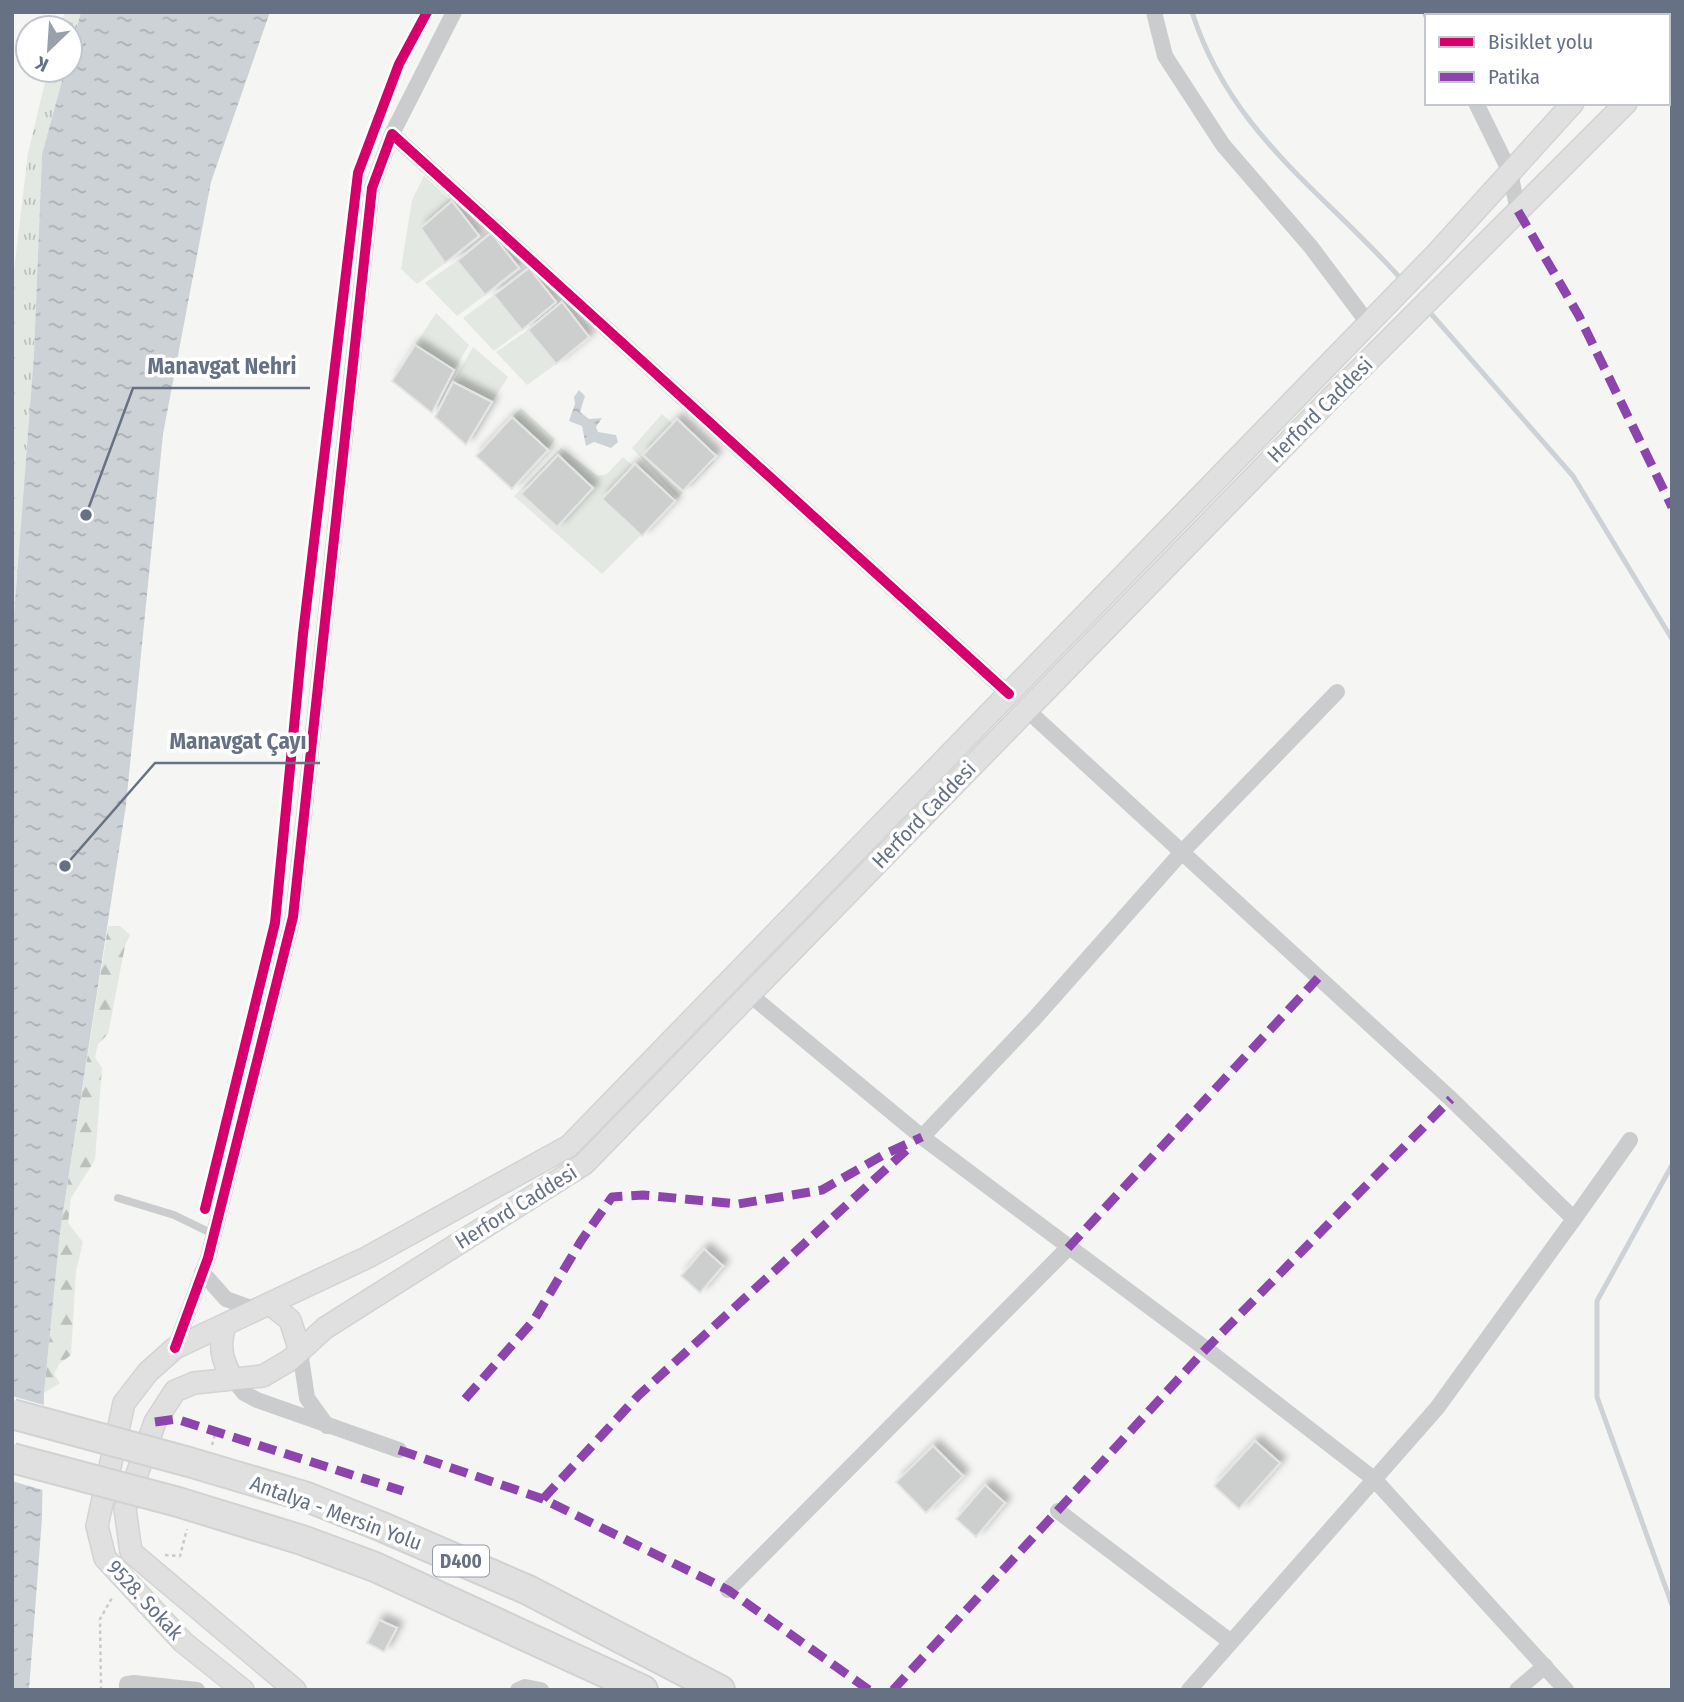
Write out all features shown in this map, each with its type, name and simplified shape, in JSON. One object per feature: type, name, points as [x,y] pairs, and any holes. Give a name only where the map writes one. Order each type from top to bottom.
[{"type":"highway","name":"Antalya - Mersin Yolu","points":[[12,1415],[189,1462],[307,1497],[528,1590],[720,1690]]},
{"type":"highway","name":"Antalya - Mersin Yolu","points":[[12,1458],[186,1505],[302,1540],[375,1567],[643,1690]]},
{"type":"main road","name":"Herford Caddesi","points":[[124,1403],[148,1372],[175,1348],[368,1257],[569,1146],[1436,254],[1571,105]]},
{"type":"main road","name":"Herford Caddesi","points":[[155,1422],[175,1391],[194,1382],[262,1376],[300,1351],[326,1328],[584,1164],[1388,341],[1624,105]]},
{"type":"main road","points":[[263,1307],[290,1320],[300,1351]]},
{"type":"main road","points":[[225,1325],[220,1343],[221,1357],[232,1378]]},
{"type":"main road","name":"9528. Sokak","points":[[124,1403],[97,1526],[105,1558],[124,1582],[183,1642],[243,1690]]},
{"type":"main road","name":"9528. Sokak","points":[[155,1422],[125,1509],[131,1552],[295,1690]]},
{"type":"street","points":[[175,1348],[213,1234],[293,918],[372,188],[392,134],[454,12]]},
{"type":"street","points":[[1154,12],[1165,56],[1223,145],[1311,247],[1370,321]]},
{"type":"street","points":[[1477,105],[1510,172],[1518,211]]},
{"type":"street","points":[[392,134],[1009,694]]},
{"type":"street","points":[[922,1137],[1034,1019],[1182,852],[1337,692]]},
{"type":"street","points":[[1027,710],[1451,1099],[1574,1219]]},
{"type":"street","points":[[749,994],[922,1137],[1206,1349],[1374,1479],[1566,1690]]},
{"type":"street","points":[[1189,1690],[1437,1408],[1630,1140]]},
{"type":"street","points":[[728,1590],[1068,1248]]},
{"type":"street","points":[[202,1272],[226,1299],[263,1307]]},
{"type":"street","points":[[300,1351],[307,1398],[327,1426]]},
{"type":"street","points":[[232,1378],[244,1393],[257,1400],[399,1450]]},
{"type":"street","points":[[1058,1511],[1231,1642]]},
{"type":"street","points":[[1517,1690],[1545,1666]]},
{"type":"street","points":[[127,1690],[127,1684],[134,1683],[197,1690]]},
{"type":"street","points":[[518,1690],[525,1687],[541,1690]]},
{"type":"lane","points":[[118,1198],[174,1215],[213,1234]]},
{"type":"path","points":[[131,1552],[180,1556],[186,1505]]},
{"type":"path","points":[[101,1690],[100,1619],[124,1582]]},
{"type":"green space","points":[[65,12],[81,12],[80,14]]},
{"type":"green space","points":[[45,84],[61,84],[42,154],[34,354],[12,641],[12,287],[28,153]]},
{"type":"green space","points":[[424,176],[452,201],[422,228],[445,263],[417,284],[401,269],[412,200]]},
{"type":"green space","points":[[457,261],[485,295],[457,316],[425,283]]},
{"type":"green space","points":[[494,295],[522,330],[494,351],[463,318]]},
{"type":"green space","points":[[436,313],[469,345],[454,370],[415,345]]},
{"type":"green space","points":[[528,330],[556,364],[527,385],[496,352]]},
{"type":"green space","points":[[473,347],[508,377],[492,402],[453,382]]},
{"type":"green space","points":[[521,408],[555,439],[548,450],[512,417]]},
{"type":"green space","points":[[662,414],[714,462],[678,498],[632,448]]},
{"type":"green space","points":[[561,448],[598,476],[607,474],[623,457],[674,502],[602,574],[514,496]]},
{"type":"green space","points":[[108,926],[120,926],[130,935],[125,946],[108,1034],[98,1044],[95,1057],[102,1068],[95,1160],[71,1198],[68,1223],[83,1242],[76,1271],[71,1355],[59,1364],[54,1374],[60,1383],[44,1393],[60,1232]]},
{"type":"water","points":[[270,12],[211,182],[163,434],[126,805],[60,1232],[44,1393],[42,1518],[29,1690],[12,1690],[12,641],[34,354],[42,154],[61,84],[84,84],[84,14],[80,14]]},
{"type":"water","points":[[579,390],[585,396],[580,412],[589,419],[602,418],[596,427],[598,432],[616,435],[618,442],[611,448],[594,442],[586,446],[582,426],[569,421],[575,404],[574,397]]},
{"type":"pier","points":[[12,1396],[47,1406],[46,1491],[12,1481]]},
{"type":"building","points":[[452,201],[479,236],[445,263],[421,228]]},
{"type":"building","points":[[491,233],[519,268],[485,295],[457,261]]},
{"type":"building","points":[[529,268],[556,302],[522,330],[494,295]]},
{"type":"building","points":[[562,302],[589,337],[556,364],[528,330]]},
{"type":"building","points":[[415,345],[454,370],[432,413],[392,381]]},
{"type":"building","points":[[453,382],[492,402],[466,445],[435,417]]},
{"type":"building","points":[[512,417],[548,450],[512,489],[476,456]]},
{"type":"building","points":[[677,419],[716,456],[683,491],[643,455]]},
{"type":"building","points":[[558,455],[593,488],[557,527],[521,494]]},
{"type":"building","points":[[635,464],[675,501],[642,536],[602,499]]},
{"type":"building","points":[[704,1249],[723,1266],[700,1293],[681,1276]]},
{"type":"building","points":[[1255,1441],[1280,1463],[1239,1509],[1214,1486]]},
{"type":"building","points":[[933,1446],[963,1476],[926,1513],[896,1482]]},
{"type":"building","points":[[985,1485],[1005,1503],[976,1537],[956,1519]]},
{"type":"building","points":[[379,1620],[397,1628],[384,1652],[367,1643]]},
{"type":"waterway","points":[[1192,12],[1209,55],[1230,93],[1254,127],[1402,280]]},
{"type":"waterway","points":[[1426,308],[1573,476],[1672,639]]},
{"type":"waterway","points":[[1672,1165],[1597,1301],[1597,1397],[1672,1605]]},
{"type":"marked path","points":[[1518,211],[1579,316],[1672,507]]},
{"type":"marked path","points":[[1068,1248],[1318,978]]},
{"type":"marked path","points":[[893,1690],[1206,1349],[1451,1099]]},
{"type":"marked path","points":[[465,1399],[534,1320],[581,1241],[612,1197],[643,1195],[738,1204],[822,1190],[885,1154],[922,1137]]},
{"type":"marked path","points":[[543,1499],[638,1396],[911,1146]]},
{"type":"marked path","points":[[155,1422],[176,1419],[403,1491]]},
{"type":"marked path","points":[[399,1450],[543,1499],[728,1590],[869,1690]]},
{"type":"cycle path","points":[[205,1209],[275,923],[303,634],[358,173],[399,64],[427,12]]},
{"type":"cycle path","points":[[175,1348],[208,1258],[293,917],[372,188],[392,134],[1009,694]]},
{"type":"place","name":"Manavgat Nehri","points":[[86,515]]},
{"type":"place","name":"Manavgat Çayı","points":[[65,866]]}]
